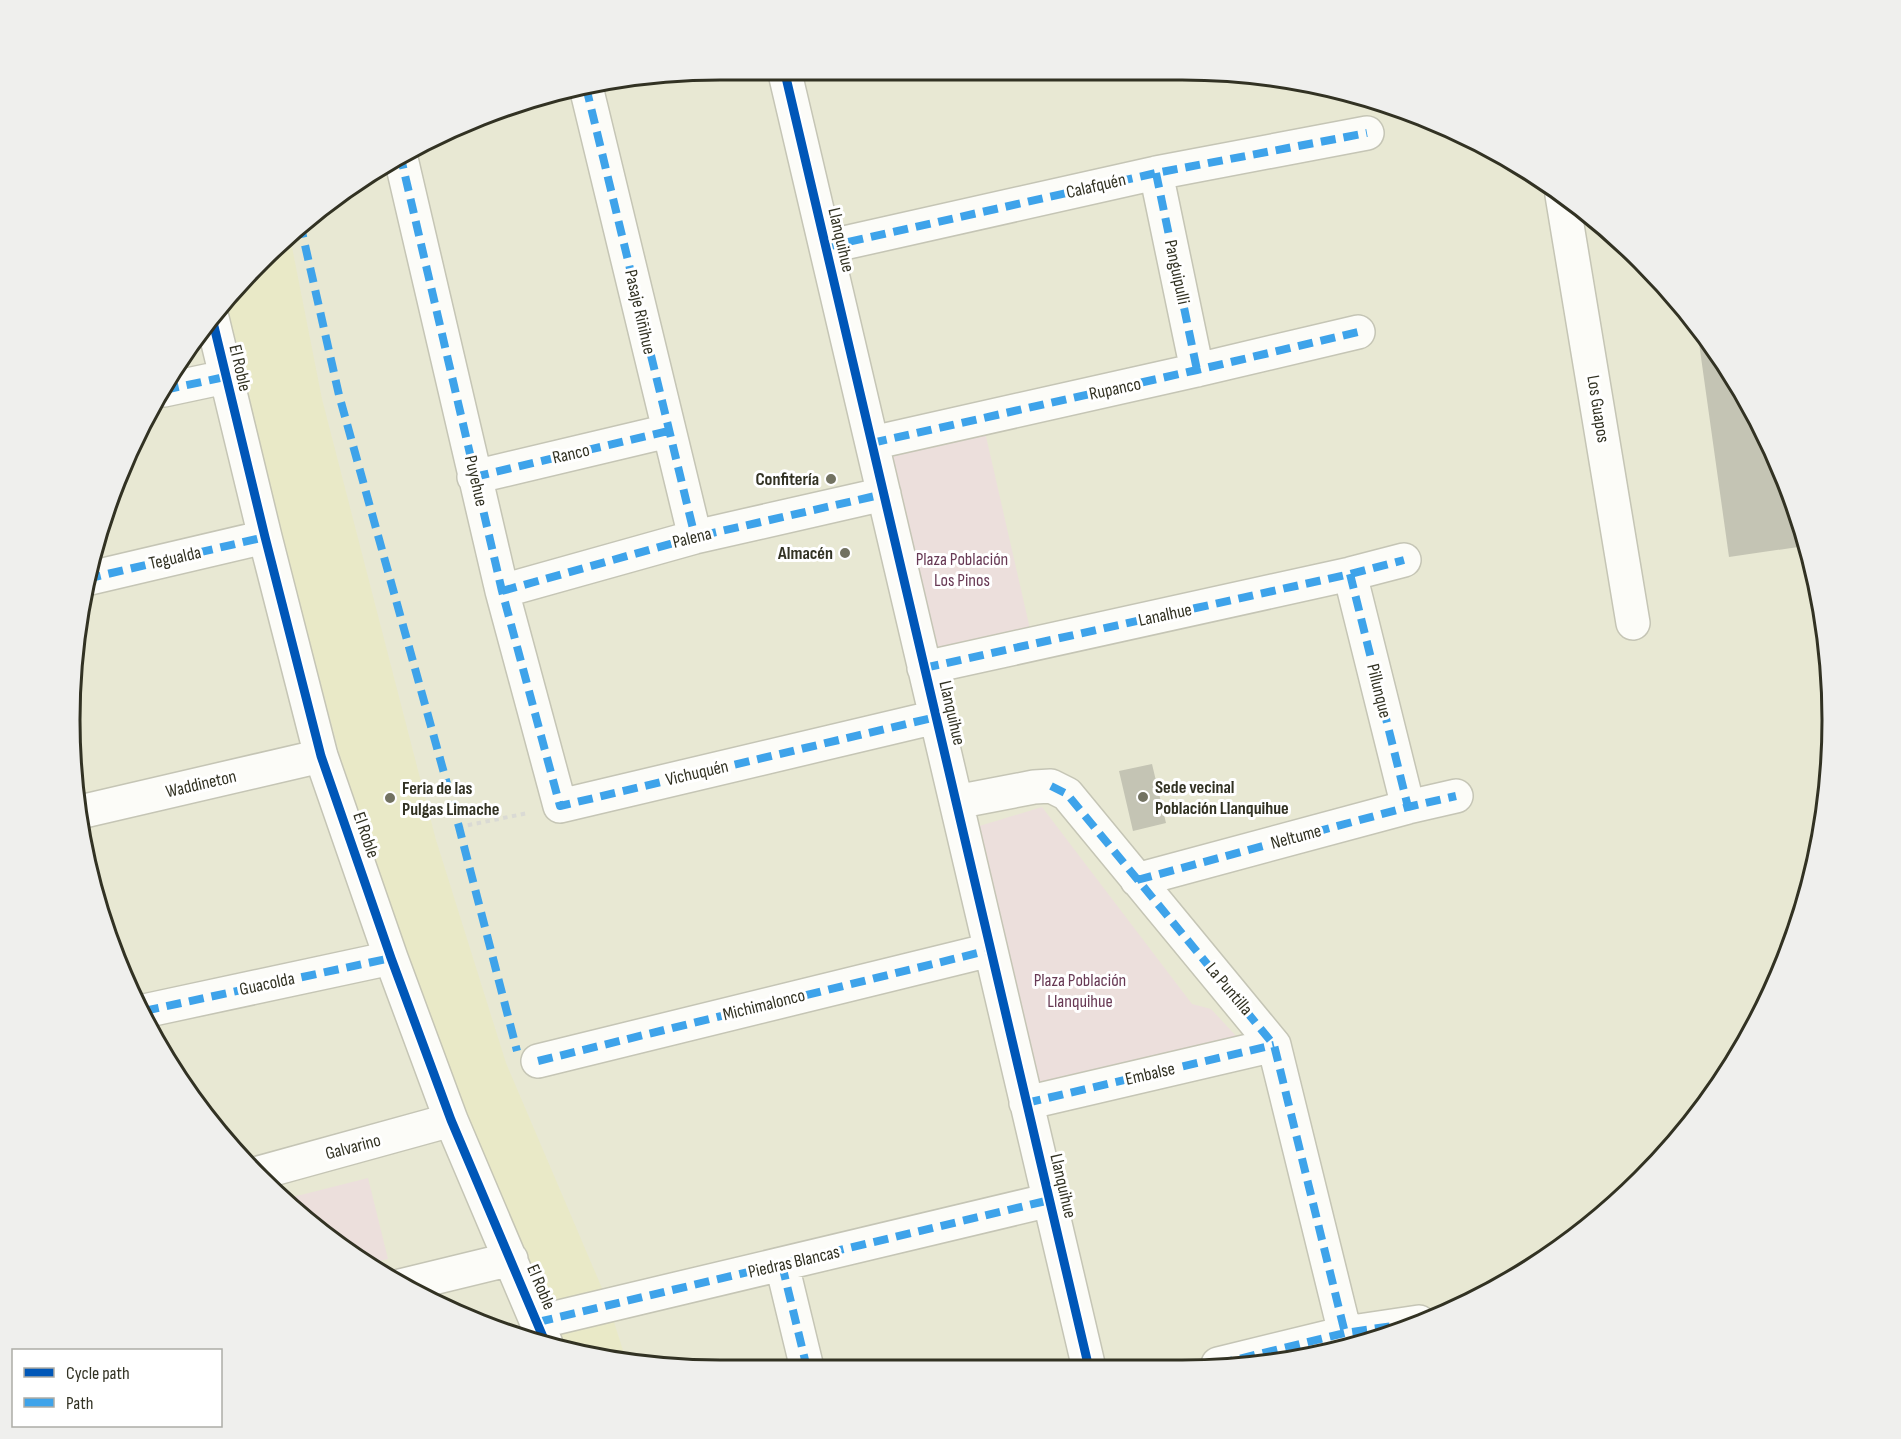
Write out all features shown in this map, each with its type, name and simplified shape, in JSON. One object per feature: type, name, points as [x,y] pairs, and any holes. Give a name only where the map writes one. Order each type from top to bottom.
[{"type":"street","name":"Llanquihue","points":[[787,80],[1087,1360]]},
{"type":"street","name":"Pasaje Riñihue","points":[[588,94],[695,537]]},
{"type":"street","name":"Calafquén","points":[[825,247],[1156,173],[1367,133]]},
{"type":"street","name":"Puyehue","points":[[402,163],[502,591],[560,806]]},
{"type":"street","name":"Panguipulli","points":[[1156,173],[1197,370]]},
{"type":"street","name":"Los Guapos","points":[[1564,207],[1633,623]]},
{"type":"street","name":"El Roble","points":[[214,327],[321,756],[391,958],[451,1120],[542,1333]]},
{"type":"street","name":"Rupanco","points":[[872,443],[1358,332]]},
{"type":"street","points":[[172,388],[225,377]]},
{"type":"street","name":"Ranco","points":[[474,477],[668,431]]},
{"type":"street","name":"Palena","points":[[502,591],[695,537],[884,494]]},
{"type":"street","name":"Tegualda","points":[[96,577],[265,537]]},
{"type":"street","name":"Lanalhue","points":[[924,668],[1350,574],[1404,560]]},
{"type":"street","name":"Pillunque","points":[[1350,574],[1408,807]]},
{"type":"street","name":"Vichuquén","points":[[560,806],[936,717]]},
{"type":"street","name":"Waddineton","points":[[86,811],[321,756]]},
{"type":"street","name":"La Puntilla","points":[[956,802],[1034,787],[1051,786],[1067,794],[1274,1045],[1345,1333]]},
{"type":"street","name":"Neltume","points":[[1137,880],[1456,796]]},
{"type":"street","name":"Michimalonco","points":[[538,1061],[990,950]]},
{"type":"street","name":"Guacolda","points":[[150,1010],[391,958]]},
{"type":"street","name":"Embalse","points":[[1026,1103],[1274,1045]]},
{"type":"street","name":"Galvarino","points":[[266,1171],[451,1120]]},
{"type":"street","name":"Piedras Blancas","points":[[542,1333],[782,1264],[1050,1200]]},
{"type":"street","points":[[415,1282],[511,1259]]},
{"type":"street","points":[[782,1264],[805,1360]]},
{"type":"street","points":[[1255,1355],[1345,1333],[1382,1328]]},
{"type":"path","points":[[459,827],[560,806]]},
{"type":"shaded area","name":"Feria de las Pulgas Limache","points":[[291,244],[322,399],[436,840],[506,1063],[607,1300],[623,1352],[554,1338],[458,1107],[340,756],[283,540],[220,320],[267,267]]},
{"type":"green space","name":"Plaza Población Los Pinos","points":[[985,432],[1030,629],[927,653],[882,456]]},
{"type":"green space","name":"Plaza Población Llanquihue","points":[[1042,807],[1192,1004],[1211,1009],[1238,1038],[1021,1089],[963,831]]},
{"type":"green space","points":[[368,1178],[388,1259],[378,1261],[364,1252],[294,1197]]},
{"type":"building","points":[[1699,344],[1736,400],[1755,436],[1773,475],[1798,547],[1729,557]]},
{"type":"building","name":"Sede vecinal Población Llanquihue","points":[[1152,764],[1166,823],[1133,831],[1119,771]]},
{"type":"marked path","points":[[588,94],[695,537]]},
{"type":"marked path","points":[[826,247],[1156,173],[1367,133]]},
{"type":"marked path","points":[[402,163],[502,591],[560,806],[936,717]]},
{"type":"marked path","points":[[1156,173],[1197,370]]},
{"type":"marked path","points":[[303,234],[339,395],[459,827],[517,1051]]},
{"type":"marked path","points":[[872,443],[1358,332]]},
{"type":"marked path","points":[[172,388],[225,377]]},
{"type":"marked path","points":[[474,477],[668,431]]},
{"type":"marked path","points":[[502,591],[695,537],[884,494]]},
{"type":"marked path","points":[[96,577],[265,537]]},
{"type":"marked path","points":[[924,668],[1350,574],[1404,560]]},
{"type":"marked path","points":[[1350,574],[1408,807]]},
{"type":"marked path","points":[[1051,786],[1067,794],[1274,1045],[1345,1333]]},
{"type":"marked path","points":[[1137,880],[1456,796]]},
{"type":"marked path","points":[[538,1061],[990,950]]},
{"type":"marked path","points":[[150,1010],[391,958]]},
{"type":"marked path","points":[[1026,1103],[1274,1045]]},
{"type":"marked path","points":[[538,1322],[1050,1200]]},
{"type":"marked path","points":[[782,1265],[805,1360]]},
{"type":"marked path","points":[[1255,1355],[1345,1333],[1382,1328]]},
{"type":"cycle path","points":[[787,80],[1087,1360]]},
{"type":"cycle path","points":[[214,327],[321,756],[391,958],[451,1120],[542,1334]]},
{"type":"place","name":"Confitería","points":[[831,479]]},
{"type":"place","name":"Almacén","points":[[845,553]]},
{"type":"place","name":"Sede vecinal Población Llanquihue","points":[[1143,797]]},
{"type":"place","name":"Feria de las Pulgas Limache","points":[[390,798]]}]
